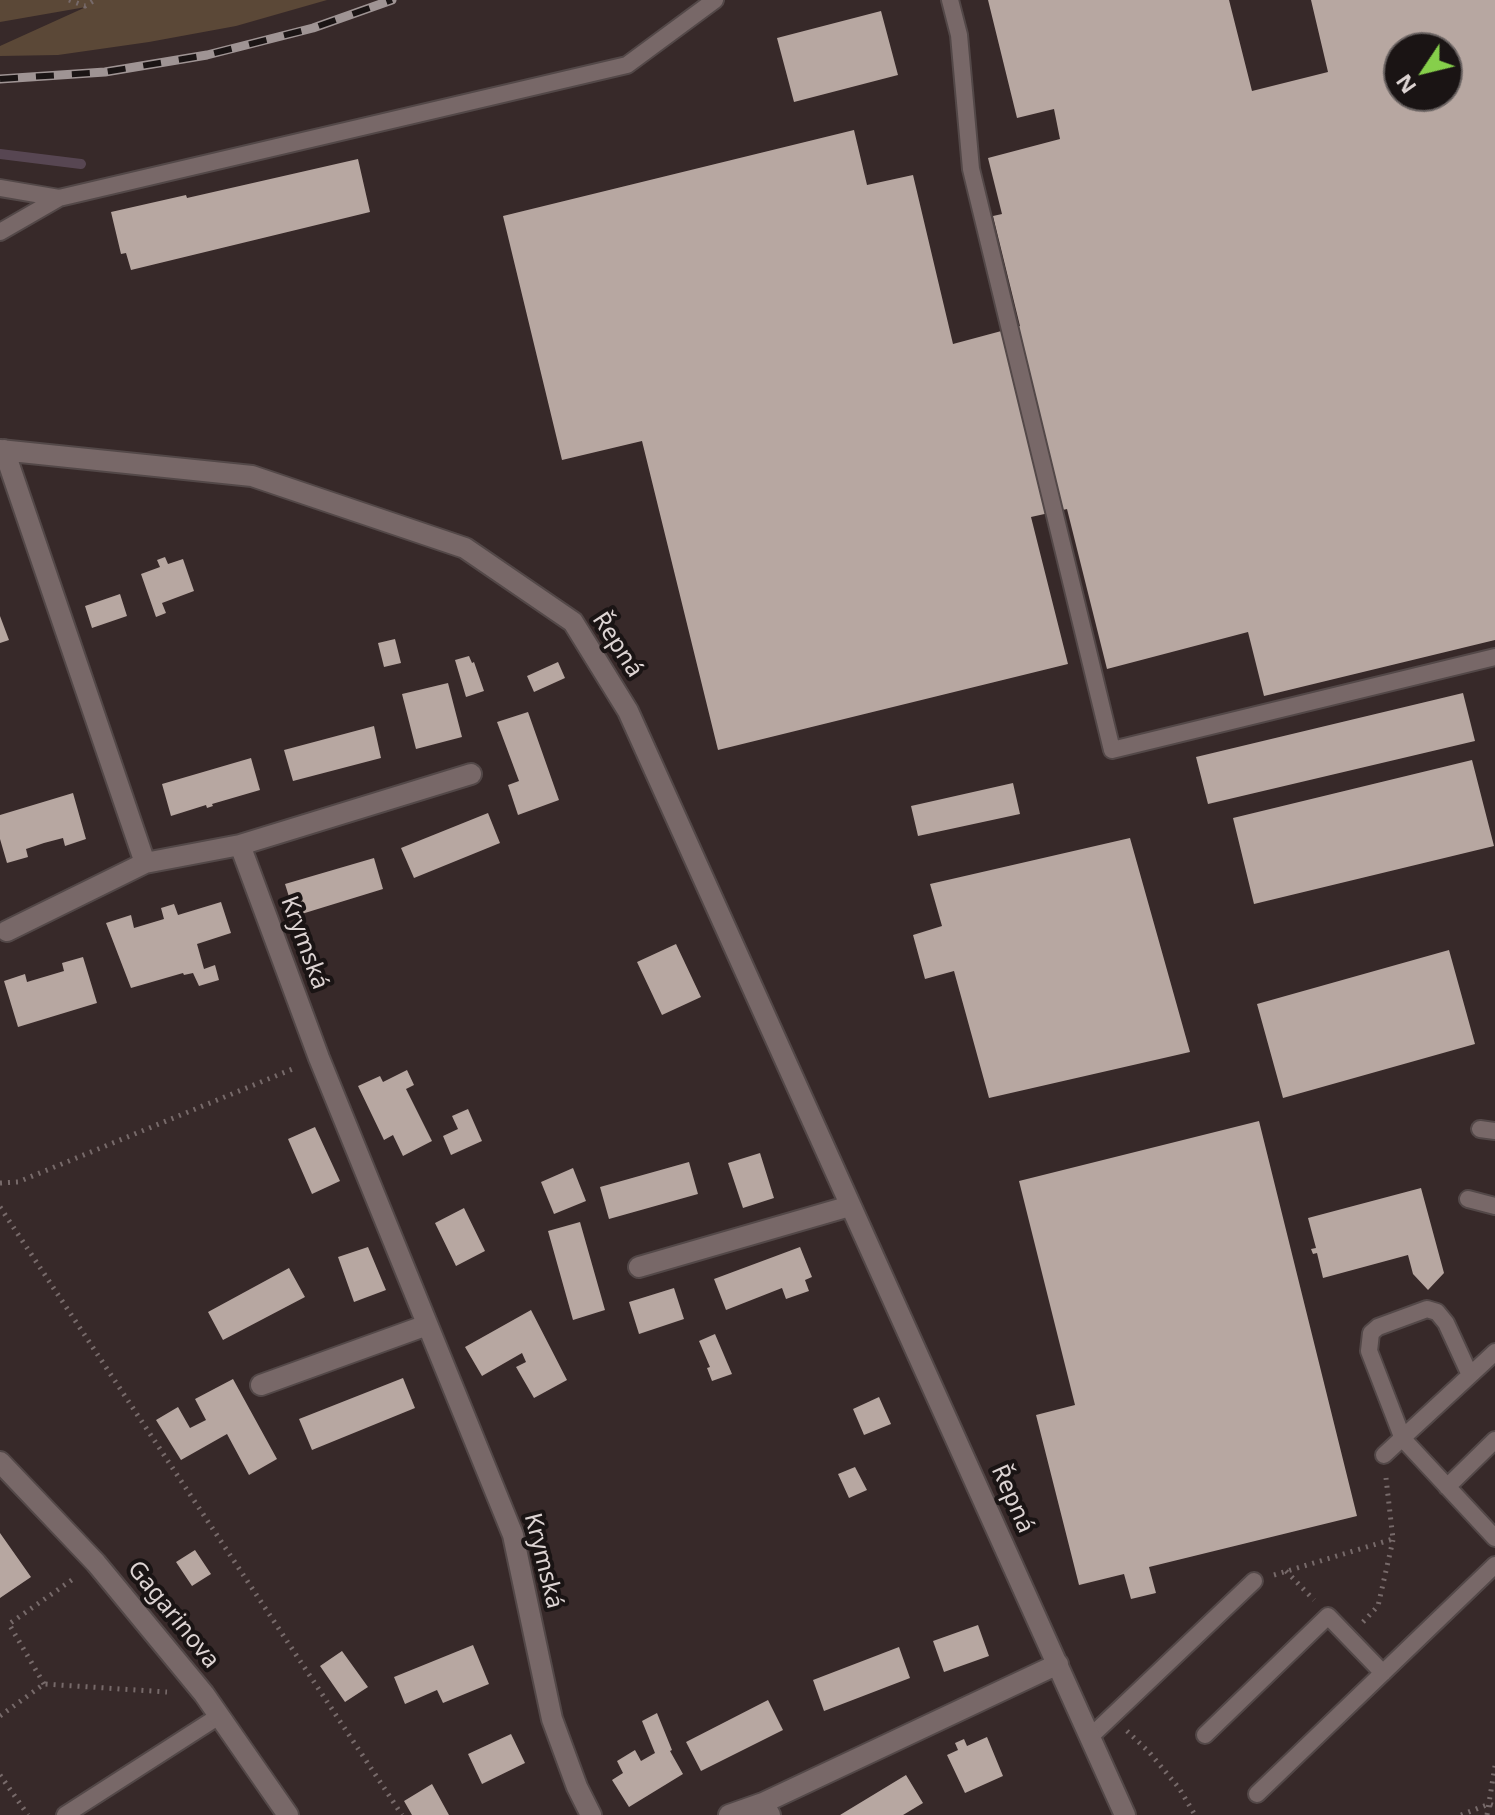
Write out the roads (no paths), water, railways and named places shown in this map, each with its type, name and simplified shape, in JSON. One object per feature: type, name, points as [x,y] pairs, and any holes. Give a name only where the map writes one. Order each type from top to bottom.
[{"type":"street","points":[[2,450],[145,863]]},
{"type":"street","name":"Řepná","points":[[2,450],[252,476],[465,548],[573,622],[628,711],[1125,1815]]},
{"type":"street","points":[[7,931],[145,863],[240,845],[471,774]]},
{"type":"street","name":"Krymská","points":[[240,845],[319,1058],[513,1535],[552,1719],[577,1787],[591,1815]]},
{"type":"street","points":[[639,1267],[850,1206]]},
{"type":"street","points":[[261,1385],[427,1325]]},
{"type":"street","name":"Gagarinova","points":[[0,1462],[96,1563],[204,1694],[288,1815]]},
{"type":"street","points":[[729,1815],[766,1809],[1058,1664]]},
{"type":"lane","points":[[0,232],[59,198],[627,65],[715,0]]},
{"type":"lane","points":[[950,0],[959,35],[971,169],[1112,750],[1495,657]]},
{"type":"lane","points":[[0,188],[59,198]]},
{"type":"lane","points":[[1468,1199],[1495,1206]]},
{"type":"lane","points":[[1470,1375],[1446,1323],[1437,1312],[1427,1309],[1378,1327],[1371,1333],[1369,1351],[1403,1439],[1495,1538]]},
{"type":"lane","points":[[1384,1455],[1495,1352]]},
{"type":"lane","points":[[1447,1487],[1495,1440]]},
{"type":"lane","points":[[1257,1794],[1495,1565]]},
{"type":"lane","points":[[1089,1738],[1254,1581]]},
{"type":"lane","points":[[1205,1735],[1328,1616],[1383,1673]]},
{"type":"lane","points":[[65,1815],[219,1716]]},
{"type":"waterway","points":[[0,154],[81,164]]},
{"type":"railway","points":[[0,79],[105,72],[207,55],[313,28],[392,0]]}]
